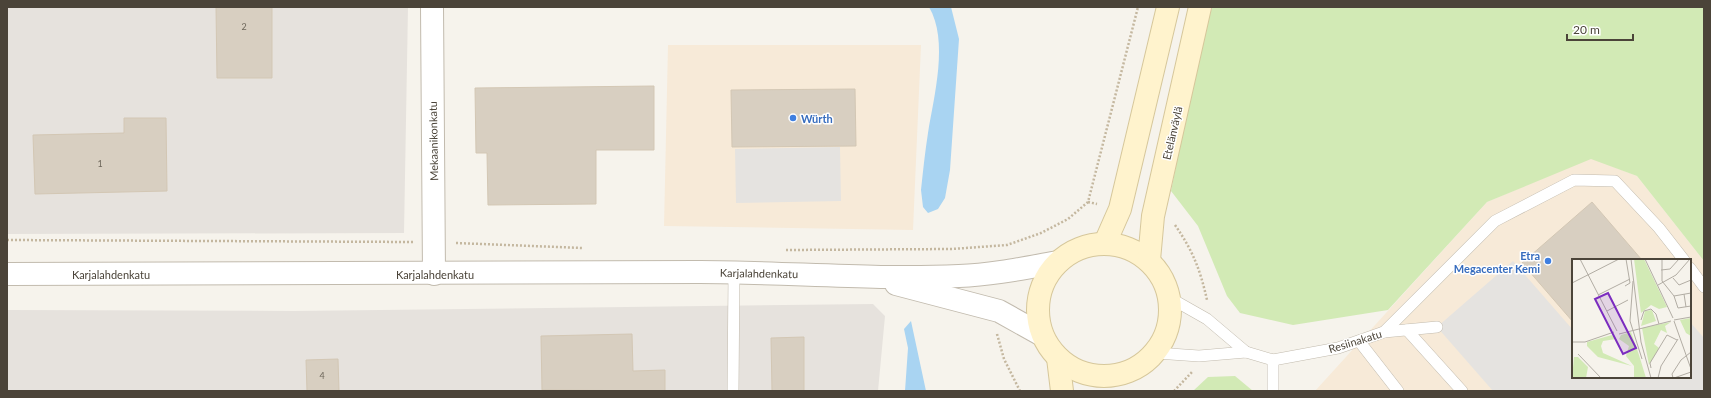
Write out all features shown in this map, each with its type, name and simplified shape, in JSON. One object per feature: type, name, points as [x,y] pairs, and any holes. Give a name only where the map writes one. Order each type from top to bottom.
[{"type":"main road","points":[[1105,243],[1120,209],[1168,7]]},
{"type":"main road","name":"Etelänväylä","points":[[1149,260],[1153,216],[1200,7]]},
{"type":"main road","points":[[1105,243],[1128,247],[1149,260],[1163,277],[1170,298],[1171,313],[1169,327],[1164,341],[1156,353],[1117,383],[1105,377],[1088,375],[1072,368],[1058,358],[1042,335],[1037,309],[1043,284],[1058,262],[1080,248],[1105,243]]},
{"type":"main road","points":[[1058,358],[1062,391]]},
{"type":"street","name":"Mekaanikonkatu","points":[[432,7],[434,274]]},
{"type":"street","name":"Karjalahdenkatu","points":[[7,274],[734,272],[864,276],[959,276],[1006,272],[1058,262]]},
{"type":"street","name":"Karjalahdenkatu","points":[[864,276],[999,311],[1042,335]]},
{"type":"lane","points":[[1384,332],[1495,221],[1574,180],[1615,181],[1659,228],[1683,259]]},
{"type":"lane","points":[[1691,269],[1704,287]]},
{"type":"lane","points":[[733,391],[734,272]]},
{"type":"lane","name":"Resiinakatu","points":[[1170,298],[1207,319],[1246,352]]},
{"type":"lane","name":"Resiinakatu","points":[[1156,353],[1199,356],[1246,352],[1273,360],[1338,348],[1384,332],[1437,327]]},
{"type":"lane","points":[[1407,330],[1462,391]]},
{"type":"lane","points":[[1359,341],[1398,391]]},
{"type":"lane","points":[[1273,360],[1273,391]]},
{"type":"path","points":[[781,250],[952,249],[1007,245],[1041,233],[1068,219],[1088,202],[1138,7]]},
{"type":"path","points":[[1088,202],[1102,205]]},
{"type":"path","points":[[1169,221],[1174,224],[1188,244],[1201,272],[1208,305]]},
{"type":"path","points":[[7,240],[434,242],[591,249]]},
{"type":"path","points":[[997,332],[997,339],[1004,359],[1020,391]]},
{"type":"path","points":[[1174,391],[1196,368]]},
{"type":"shaded area","points":[[7,7],[408,7],[404,233],[7,234]]},
{"type":"shaded area","points":[[668,45],[921,45],[913,230],[664,226]]},
{"type":"shaded area","points":[[840,147],[841,201],[736,203],[735,149]]},
{"type":"shaded area","points":[[1591,158],[1637,176],[1704,261],[1704,391],[1315,391],[1487,202]]},
{"type":"shaded area","points":[[1513,261],[1572,329],[1572,378],[1691,378],[1691,323],[1704,338],[1704,389],[1702,391],[1493,391],[1437,327]]},
{"type":"shaded area","points":[[873,304],[885,316],[878,391],[7,391],[7,310],[294,311]]},
{"type":"green space","points":[[1212,7],[1704,7],[1704,261],[1637,176],[1591,159],[1487,202],[1388,310],[1293,325],[1240,313],[1227,296],[1198,226],[1171,191],[1193,81]]},
{"type":"green space","points":[[1235,376],[1253,391],[1193,391],[1208,377]]},
{"type":"water","points":[[929,7],[951,7],[959,39],[950,170],[945,198],[938,209],[928,213],[923,207],[921,190],[936,86],[939,52],[935,21]]},
{"type":"water","points":[[911,321],[926,391],[905,391],[908,348],[904,329]]},
{"type":"building","points":[[216,7],[272,7],[272,78],[217,78]]},
{"type":"building","points":[[654,86],[654,150],[596,150],[596,204],[488,205],[487,153],[476,153],[475,88]]},
{"type":"building","name":"Würth","points":[[855,89],[856,146],[732,147],[731,90]]},
{"type":"building","points":[[124,118],[166,118],[167,191],[35,194],[33,135],[124,133]]},
{"type":"building","name":"Etra Megacenter Kemi","points":[[1592,202],[1641,259],[1572,259],[1572,321],[1522,263]]},
{"type":"building","points":[[632,334],[633,371],[665,370],[665,391],[542,390],[541,336]]},
{"type":"building","points":[[804,337],[804,391],[772,391],[771,338]]},
{"type":"building","points":[[338,359],[339,391],[307,391],[306,360]]},
{"type":"place","name":"Würth","points":[[793,118]]},
{"type":"place","name":"Etra Megacenter Kemi","points":[[1548,261]]}]
